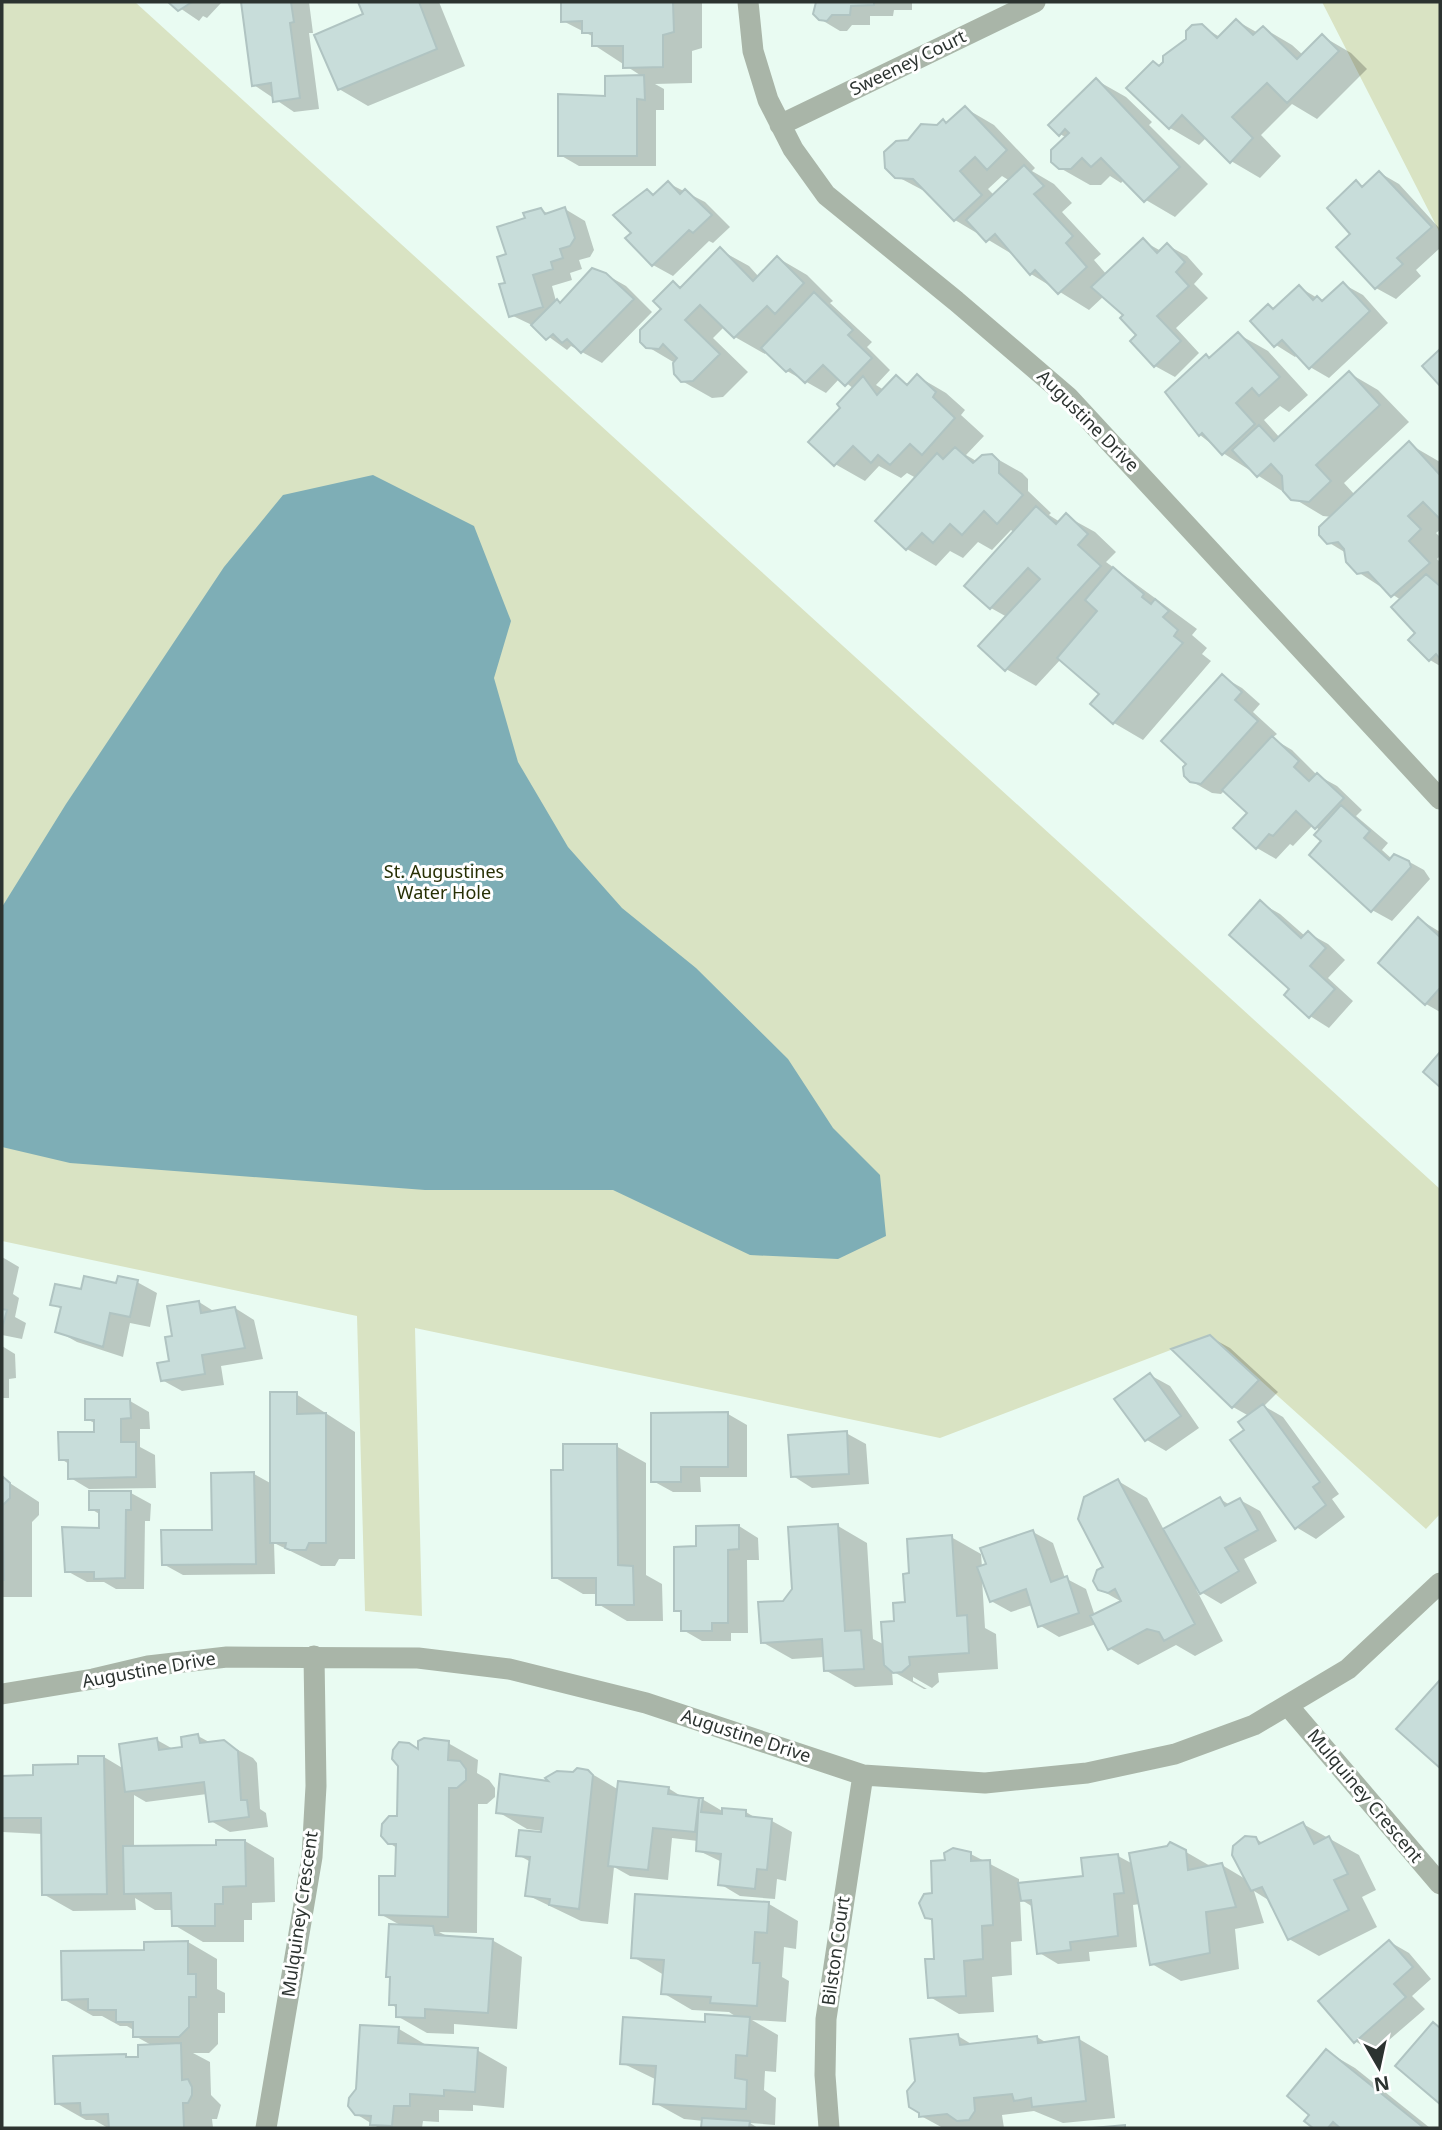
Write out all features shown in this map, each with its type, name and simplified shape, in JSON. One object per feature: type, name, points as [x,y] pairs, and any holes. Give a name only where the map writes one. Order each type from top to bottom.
[{"type":"street","name":"Augustine Drive","points":[[748,2],[753,51],[768,100],[780,125],[825,195],[956,300],[1068,397],[1440,799]]},
{"type":"street","name":"Sweeney Court","points":[[780,125],[1035,2]]},
{"type":"street","name":"Augustine Drive","points":[[2,1695],[148,1666],[226,1657],[418,1658],[509,1669],[646,1703],[863,1775],[985,1783],[1087,1773],[1175,1754],[1255,1725],[1348,1670],[1440,1583]]},
{"type":"street","name":"Mulquiney Crescent","points":[[266,2128],[312,1857],[316,1786],[314,1656]]},
{"type":"street","name":"Mulquiney Crescent","points":[[1289,1707],[1440,1884]]},
{"type":"street","name":"Bilston Court","points":[[829,2128],[825,2075],[826,2020],[863,1775]]},
{"type":"green space","name":"St. Augustines Water Hole","points":[[2,2],[135,2],[1440,1189],[1440,1514],[1426,1529],[1210,1335],[940,1438],[415,1328],[422,1616],[365,1611],[357,1316],[2,1241]]},
{"type":"green space","points":[[1322,2],[1440,2],[1440,233]]},
{"type":"water","points":[[373,475],[474,526],[511,621],[494,678],[518,762],[568,847],[622,908],[696,968],[788,1059],[833,1128],[880,1175],[886,1236],[838,1259],[750,1255],[613,1190],[425,1190],[70,1163],[2,1147],[2,907],[66,804],[224,567],[283,495]]},
{"type":"building","points":[[168,2],[192,2],[178,11]]},
{"type":"building","points":[[241,2],[291,2],[294,22],[290,23],[300,98],[273,102],[271,83],[252,86]]},
{"type":"building","points":[[358,2],[419,2],[437,49],[338,90],[314,35],[363,14]]},
{"type":"building","points":[[561,2],[673,2],[674,32],[663,35],[663,67],[623,68],[623,46],[592,46],[592,33],[582,33],[582,21],[561,22]]},
{"type":"building","points":[[816,2],[874,2],[874,5],[851,6],[850,15],[832,15],[827,21],[819,20],[813,14]]},
{"type":"building","points":[[1236,19],[1253,35],[1263,26],[1297,59],[1322,34],[1339,51],[1287,103],[1267,83],[1232,117],[1253,138],[1230,163],[1182,115],[1169,129],[1126,88],[1153,61],[1159,66],[1163,62],[1163,56],[1186,39],[1186,31],[1192,25],[1202,24],[1217,38]]},
{"type":"building","points":[[644,75],[645,100],[637,99],[637,156],[558,156],[558,94],[605,96],[605,76]]},
{"type":"building","points":[[1096,78],[1180,167],[1144,202],[1101,158],[1091,167],[1082,158],[1071,169],[1059,169],[1051,162],[1051,150],[1069,133],[1065,129],[1059,136],[1048,125]]},
{"type":"building","points":[[965,106],[1007,150],[987,170],[975,157],[960,171],[982,195],[954,221],[913,179],[895,178],[885,168],[884,152],[896,141],[908,140],[921,124],[937,125],[943,119],[946,123]]},
{"type":"building","points":[[1024,165],[1044,186],[1034,194],[1073,236],[1066,243],[1087,267],[1058,294],[1035,270],[1030,275],[995,234],[986,242],[966,220]]},
{"type":"building","points":[[1379,171],[1432,227],[1397,258],[1403,264],[1375,289],[1336,247],[1350,234],[1327,208],[1356,180],[1362,187]]},
{"type":"building","points":[[668,181],[680,194],[685,189],[712,215],[693,233],[689,230],[652,266],[625,238],[631,233],[613,215],[647,189],[653,195]]},
{"type":"building","points":[[565,207],[575,238],[570,246],[560,249],[563,258],[551,262],[553,269],[533,275],[543,307],[509,317],[499,284],[505,283],[497,257],[506,254],[497,227],[525,218],[523,213],[541,208],[545,214]]},
{"type":"building","points":[[1143,238],[1157,253],[1167,243],[1185,262],[1176,272],[1189,286],[1157,316],[1181,341],[1154,367],[1130,341],[1136,335],[1120,318],[1123,315],[1091,287]]},
{"type":"building","points":[[720,247],[753,281],[777,256],[804,283],[775,314],[767,306],[734,338],[700,305],[685,320],[720,354],[693,381],[681,382],[674,374],[673,363],[677,358],[663,344],[659,349],[646,348],[640,342],[640,330],[661,309],[653,301],[673,281],[680,288]]},
{"type":"building","points":[[592,268],[606,273],[634,299],[581,353],[567,339],[562,343],[553,334],[546,340],[531,325],[557,299],[560,303]]},
{"type":"building","points":[[1343,282],[1370,311],[1309,369],[1282,340],[1274,347],[1250,321],[1268,304],[1273,309],[1299,285],[1313,300],[1317,296],[1322,301]]},
{"type":"building","points":[[814,292],[853,330],[848,335],[872,358],[845,386],[823,365],[805,383],[790,369],[786,372],[761,348]]},
{"type":"building","points":[[1238,332],[1280,377],[1259,396],[1252,388],[1236,403],[1255,424],[1222,455],[1202,433],[1199,436],[1165,392],[1206,354],[1209,358]]},
{"type":"building","points":[[1440,349],[1440,386],[1422,366]]},
{"type":"building","points":[[1349,371],[1380,405],[1316,465],[1331,481],[1309,502],[1291,500],[1283,491],[1282,476],[1271,464],[1257,477],[1232,450],[1259,425],[1274,441]]},
{"type":"building","points":[[917,374],[936,392],[933,397],[955,418],[922,455],[910,444],[890,465],[878,455],[871,463],[853,446],[834,466],[808,442],[840,408],[837,404],[863,376],[877,395],[896,375],[907,385]]},
{"type":"building","points":[[1409,441],[1440,475],[1440,519],[1423,502],[1408,516],[1421,529],[1409,541],[1430,563],[1391,597],[1368,572],[1357,574],[1346,562],[1344,549],[1338,542],[1327,544],[1319,535],[1319,527]]},
{"type":"building","points":[[955,447],[973,463],[982,455],[992,454],[999,461],[999,473],[1023,495],[997,524],[984,511],[962,535],[950,524],[933,543],[922,533],[906,550],[875,521],[937,453],[943,459]]},
{"type":"building","points":[[1036,506],[1056,524],[1066,513],[1088,534],[1078,545],[1101,566],[1005,671],[978,646],[1040,579],[1028,568],[990,609],[964,586]]},
{"type":"building","points":[[1113,567],[1144,594],[1142,597],[1151,604],[1155,599],[1169,611],[1163,617],[1178,630],[1174,636],[1183,643],[1113,724],[1090,704],[1099,694],[1057,658],[1097,611],[1085,600]]},
{"type":"building","points":[[1426,574],[1440,586],[1440,659],[1436,654],[1429,661],[1408,640],[1415,633],[1391,607]]},
{"type":"building","points":[[1222,674],[1242,692],[1235,700],[1258,721],[1201,784],[1190,782],[1184,776],[1183,767],[1186,764],[1161,741]]},
{"type":"building","points":[[1272,736],[1299,761],[1294,767],[1309,781],[1317,773],[1344,798],[1315,829],[1296,811],[1273,836],[1269,834],[1256,849],[1233,828],[1247,813],[1222,790]]},
{"type":"building","points":[[1341,805],[1370,831],[1364,838],[1389,860],[1394,854],[1409,861],[1411,867],[1371,912],[1309,855],[1321,841],[1314,835]]},
{"type":"building","points":[[1260,900],[1301,938],[1308,931],[1326,948],[1310,966],[1335,989],[1309,1018],[1284,995],[1289,989],[1229,935]]},
{"type":"building","points":[[1418,917],[1440,937],[1440,988],[1425,1005],[1378,963]]},
{"type":"building","points":[[1440,1052],[1440,1087],[1423,1072]]},
{"type":"building","points":[[84,1276],[116,1283],[118,1276],[138,1280],[130,1317],[110,1313],[103,1347],[55,1332],[61,1307],[50,1305],[55,1284],[81,1289]]},
{"type":"building","points":[[199,1301],[201,1313],[235,1307],[245,1348],[202,1355],[205,1374],[161,1381],[157,1363],[169,1361],[165,1337],[172,1336],[167,1306]]},
{"type":"building","points":[[2,1309],[7,1310],[2,1329]]},
{"type":"building","points":[[1210,1335],[1259,1380],[1232,1408],[1171,1349]]},
{"type":"building","points":[[1150,1373],[1181,1416],[1145,1441],[1114,1399]]},
{"type":"building","points":[[270,1392],[297,1392],[297,1414],[326,1413],[326,1543],[309,1543],[306,1550],[290,1550],[285,1548],[286,1543],[270,1543]]},
{"type":"building","points":[[85,1399],[130,1399],[131,1418],[121,1419],[121,1442],[136,1442],[136,1477],[68,1479],[68,1460],[59,1460],[58,1432],[94,1432],[94,1420],[85,1420]]},
{"type":"building","points":[[1263,1404],[1320,1482],[1313,1487],[1326,1505],[1295,1529],[1230,1440],[1244,1430],[1238,1422]]},
{"type":"building","points":[[728,1412],[728,1467],[681,1467],[681,1482],[651,1482],[651,1413]]},
{"type":"building","points":[[847,1431],[849,1474],[791,1477],[788,1435]]},
{"type":"building","points":[[563,1444],[617,1444],[618,1565],[633,1566],[634,1605],[596,1605],[596,1578],[552,1578],[551,1470],[563,1470]]},
{"type":"building","points":[[254,1472],[256,1564],[162,1565],[161,1530],[212,1530],[211,1473]]},
{"type":"building","points":[[2,1476],[10,1483],[10,1498],[3,1505],[4,1581]]},
{"type":"building","points":[[1118,1479],[1195,1624],[1164,1641],[1159,1632],[1147,1629],[1108,1650],[1090,1616],[1121,1601],[1115,1589],[1108,1593],[1098,1590],[1093,1581],[1097,1570],[1103,1567],[1078,1519],[1084,1497]]},
{"type":"building","points":[[89,1491],[131,1491],[131,1510],[126,1510],[125,1578],[94,1579],[94,1572],[65,1572],[62,1527],[99,1528],[99,1510],[89,1510]]},
{"type":"building","points":[[1220,1497],[1225,1506],[1240,1498],[1258,1530],[1225,1548],[1239,1571],[1200,1594],[1163,1529]]},
{"type":"building","points":[[838,1524],[845,1631],[861,1630],[864,1669],[824,1671],[822,1639],[761,1643],[758,1602],[783,1601],[792,1589],[788,1527]]},
{"type":"building","points":[[739,1525],[739,1549],[728,1550],[728,1623],[712,1623],[712,1631],[681,1631],[681,1611],[674,1611],[674,1547],[696,1546],[696,1526]]},
{"type":"building","points":[[1033,1530],[1051,1582],[1067,1576],[1079,1613],[1038,1627],[1026,1589],[990,1602],[977,1567],[986,1564],[980,1548]]},
{"type":"building","points":[[952,1535],[957,1616],[967,1615],[969,1653],[909,1657],[910,1665],[902,1672],[893,1673],[884,1665],[881,1622],[894,1621],[893,1603],[905,1602],[903,1574],[909,1573],[907,1539]]},
{"type":"building","points":[[1440,1682],[1440,1768],[1396,1729]]},
{"type":"building","points":[[198,1734],[200,1743],[224,1740],[238,1751],[241,1800],[247,1800],[249,1817],[209,1822],[204,1782],[125,1792],[119,1744],[157,1738],[159,1750],[182,1747],[181,1737]]},
{"type":"building","points":[[424,1738],[449,1741],[448,1760],[460,1761],[466,1769],[466,1780],[457,1788],[449,1788],[448,1917],[379,1915],[379,1876],[395,1876],[396,1844],[388,1844],[381,1836],[382,1824],[389,1816],[397,1816],[398,1766],[392,1759],[393,1750],[399,1742],[409,1743],[418,1749],[418,1741]]},
{"type":"building","points":[[78,1756],[104,1756],[107,1894],[42,1895],[41,1818],[2,1818],[2,1776],[33,1775],[33,1765],[78,1764]]},
{"type":"building","points":[[577,1768],[588,1770],[593,1775],[579,1909],[549,1905],[550,1899],[525,1896],[530,1857],[516,1856],[519,1830],[541,1832],[543,1818],[496,1813],[500,1774],[548,1781],[545,1778],[557,1771],[573,1772]]},
{"type":"building","points":[[618,1781],[669,1787],[668,1794],[699,1798],[695,1832],[653,1828],[648,1870],[608,1866]]},
{"type":"building","points":[[699,1798],[703,1798],[701,1812],[722,1814],[722,1808],[746,1810],[746,1816],[772,1819],[767,1870],[757,1869],[755,1889],[718,1885],[721,1854],[696,1851]]},
{"type":"building","points":[[1303,1822],[1314,1844],[1329,1836],[1348,1874],[1334,1880],[1349,1910],[1288,1940],[1262,1887],[1251,1891],[1232,1855],[1233,1846],[1245,1836],[1256,1837],[1259,1844]]},
{"type":"building","points":[[216,1840],[245,1840],[246,1886],[223,1887],[223,1904],[215,1904],[215,1926],[172,1926],[171,1893],[124,1894],[123,1846],[216,1845]]},
{"type":"building","points":[[1170,1842],[1186,1850],[1188,1870],[1222,1863],[1236,1907],[1206,1912],[1210,1953],[1150,1965],[1129,1853],[1167,1846]]},
{"type":"building","points":[[953,1848],[971,1852],[971,1861],[990,1860],[993,1925],[982,1926],[983,1959],[964,1961],[966,1996],[928,1998],[925,1959],[934,1959],[932,1919],[925,1918],[919,1903],[924,1894],[932,1893],[931,1861],[945,1860],[944,1853]]},
{"type":"building","points":[[1118,1854],[1124,1893],[1114,1894],[1118,1936],[1070,1942],[1071,1950],[1037,1954],[1031,1900],[1021,1901],[1018,1883],[1083,1876],[1081,1858]]},
{"type":"building","points":[[635,1894],[769,1902],[767,1933],[755,1932],[753,1963],[760,1963],[757,2006],[710,2003],[711,1997],[661,1994],[664,1960],[631,1958]]},
{"type":"building","points":[[389,1924],[433,1926],[435,1935],[493,1939],[488,2013],[425,2009],[425,2018],[396,2017],[396,2005],[389,2005],[390,1977],[386,1977]]},
{"type":"building","points":[[1389,1940],[1413,1967],[1394,1984],[1406,1997],[1354,2043],[1318,2001]]},
{"type":"building","points":[[188,1941],[188,1974],[196,1974],[196,1997],[189,1997],[189,2027],[179,2037],[133,2037],[133,2022],[116,2022],[116,2010],[88,2010],[88,1999],[62,2000],[61,1951],[144,1950],[144,1942]]},
{"type":"building","points":[[705,2014],[750,2017],[747,2056],[736,2055],[735,2078],[747,2080],[746,2109],[653,2104],[656,2066],[620,2064],[623,2017],[705,2022]]},
{"type":"building","points":[[1433,2022],[1440,2028],[1440,2104],[1395,2066]]},
{"type":"building","points":[[360,2025],[399,2027],[398,2043],[478,2048],[475,2092],[444,2090],[444,2096],[410,2094],[410,2106],[394,2106],[392,2126],[370,2125],[371,2116],[355,2115],[348,2106],[349,2098],[356,2089]]},
{"type":"building","points":[[958,2034],[960,2045],[1037,2036],[1038,2043],[1079,2037],[1086,2101],[1032,2107],[1031,2098],[1014,2101],[1012,2094],[974,2098],[975,2111],[969,2120],[957,2121],[947,2114],[919,2117],[919,2113],[909,2107],[907,2091],[915,2081],[910,2039]]},
{"type":"building","points":[[181,2043],[182,2080],[188,2079],[192,2087],[188,2103],[183,2103],[184,2128],[109,2128],[108,2114],[81,2115],[80,2103],[55,2104],[53,2056],[126,2054],[126,2057],[138,2057],[138,2045]]},
{"type":"building","points":[[1326,2049],[1424,2128],[1340,2128],[1333,2122],[1328,2128],[1313,2128],[1304,2121],[1309,2115],[1287,2096]]},
{"type":"building","points":[[702,2118],[750,2121],[749,2128],[701,2128]]},
{"type":"building","points":[[1125,2125],[1125,2128],[1092,2128]]}]
